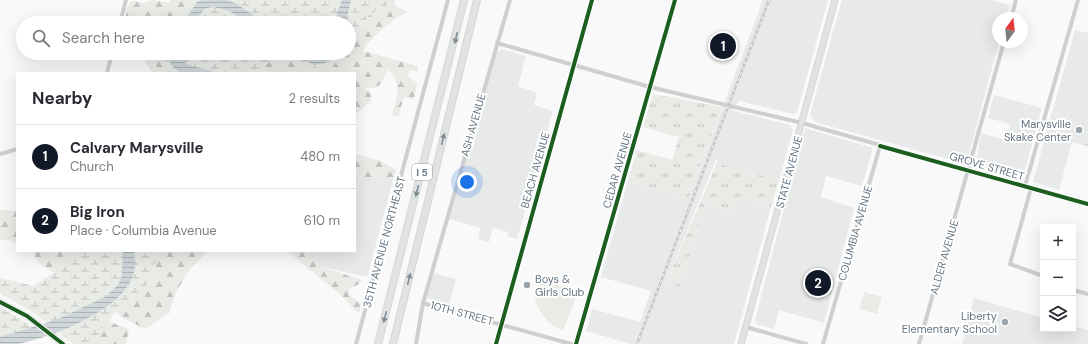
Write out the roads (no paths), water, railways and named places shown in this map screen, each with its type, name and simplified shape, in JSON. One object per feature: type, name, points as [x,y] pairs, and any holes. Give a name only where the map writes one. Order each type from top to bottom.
[{"type":"highway","name":"I 5","points":[[378,344],[464,0]]},
{"type":"highway","name":"I 5","points":[[393,344],[477,0]]},
{"type":"main road","name":"STATE AVENUE","points":[[741,344],[835,0]]},
{"type":"main road","points":[[0,302],[38,324],[63,344]]},
{"type":"street","points":[[122,16],[126,0]]},
{"type":"street","name":"35TH AVENUE NORTHEAST","points":[[356,344],[448,0]]},
{"type":"street","name":"ASH AVENUE","points":[[416,344],[422,303],[510,0]]},
{"type":"street","name":"BEACH AVENUE","points":[[496,344],[592,0]]},
{"type":"street","name":"CEDAR AVENUE","points":[[576,344],[675,0]]},
{"type":"street","points":[[1013,12],[1016,0]]},
{"type":"street","points":[[1025,186],[1078,0]]},
{"type":"street","name":"GROVE STREET","points":[[497,43],[650,87],[802,123],[1088,204]]},
{"type":"street","name":"ALDER AVENUE","points":[[919,344],[1002,48]]},
{"type":"street","points":[[107,72],[110,60]]},
{"type":"street","name":"COLUMBIA AVENUE","points":[[823,344],[880,146]]},
{"type":"street","points":[[0,154],[16,149]]},
{"type":"street","points":[[1031,188],[1010,264],[1040,275]]},
{"type":"street","points":[[1076,291],[1088,294]]},
{"type":"street","name":"10TH STREET","points":[[422,303],[501,323],[572,344]]},
{"type":"street","points":[[746,327],[806,344]]},
{"type":"railway","points":[[637,344],[769,0]]},
{"type":"place","name":"Calvary Marysville","points":[[723,46]]},
{"type":"place","name":"Marysville Skake Center","points":[[1079,130]]},
{"type":"place","name":"Big Iron","points":[[818,283]]},
{"type":"place","name":"Boys & Girls Club","points":[[527,285]]},
{"type":"place","name":"Liberty Elementary School","points":[[1005,322]]}]
